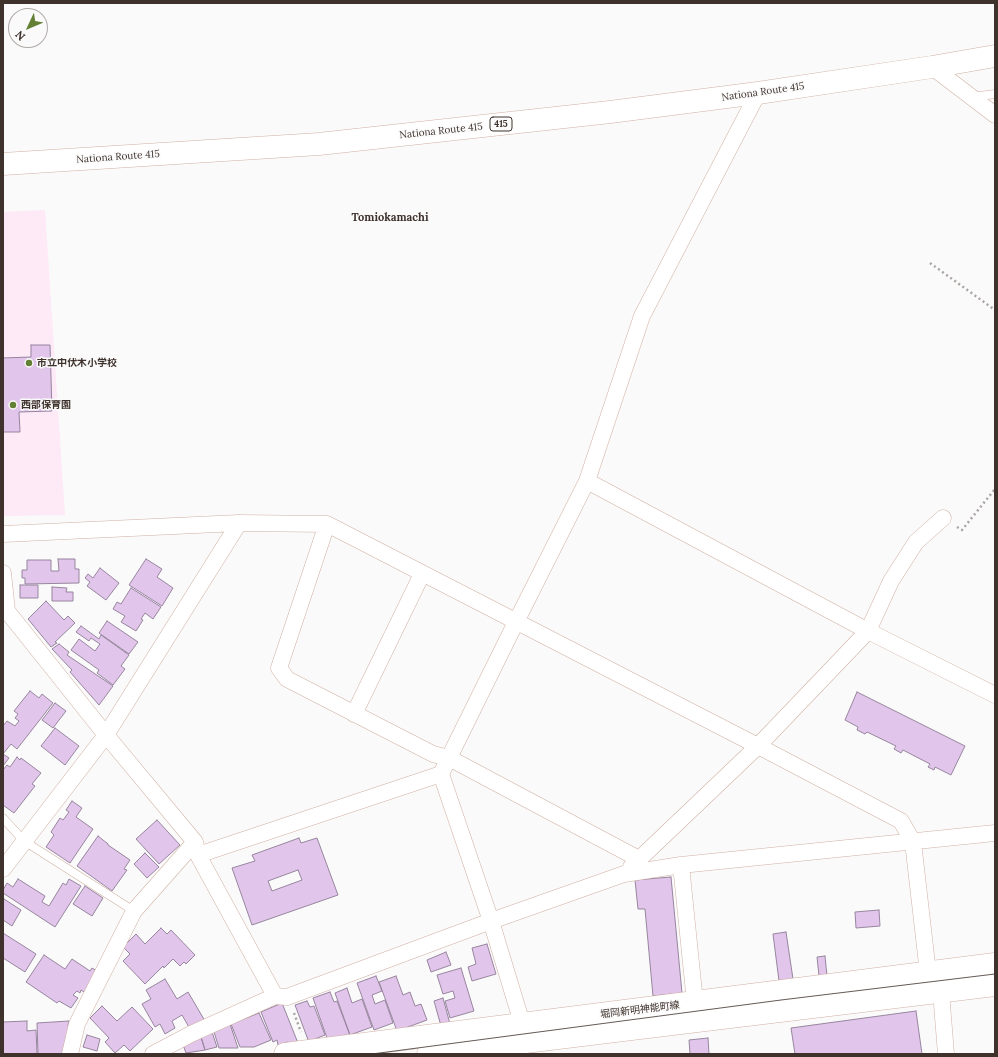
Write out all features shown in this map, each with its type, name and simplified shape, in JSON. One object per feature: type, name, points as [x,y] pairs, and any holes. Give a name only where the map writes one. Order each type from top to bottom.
[{"type":"main road","name":"Nationa Route 415","points":[[3,164],[319,144],[610,112],[758,93],[995,56]]},
{"type":"main road","name":"堀岡新明神能町線","points":[[696,1012],[928,973],[995,964]]},
{"type":"main road","name":"堀岡新明神能町線","points":[[285,1054],[524,1033],[696,1012],[940,992],[995,985]]},
{"type":"main road","name":"堀岡新明神能町線","points":[[428,1054],[524,1033]]},
{"type":"street","points":[[932,67],[995,115]]},
{"type":"street","points":[[524,1033],[492,921],[441,774],[587,481],[642,316],[758,93]]},
{"type":"street","points":[[587,481],[868,631],[995,695]]},
{"type":"street","points":[[624,874],[758,746],[868,631],[891,581],[916,542],[943,518]]},
{"type":"street","points":[[3,869],[106,735],[239,523]]},
{"type":"street","points":[[3,534],[239,523],[327,524],[901,821],[913,842],[928,973],[940,992],[946,1054]]},
{"type":"street","points":[[327,524],[279,668],[287,679],[433,754],[449,758],[639,859]]},
{"type":"street","points":[[3,573],[7,610],[11,620],[106,735],[196,848],[281,996]]},
{"type":"street","points":[[354,714],[422,574]]},
{"type":"street","points":[[70,1054],[78,1024],[134,911],[196,848],[441,774]]},
{"type":"street","points":[[152,1054],[191,1034],[281,996],[624,874],[681,864],[995,833]]},
{"type":"street","points":[[681,864],[696,1012]]},
{"type":"lane","points":[[971,97],[995,94]]},
{"type":"lane","points":[[3,818],[24,841],[134,911]]},
{"type":"path","points":[[930,263],[995,310]]},
{"type":"path","points":[[943,518],[962,530],[995,489]]},
{"type":"path","points":[[281,996],[309,1051]]},
{"type":"shaded area","name":"市立中伏木小学校","points":[[45,210],[65,515],[3,516],[3,212]]},
{"type":"building","points":[[31,345],[50,345],[52,411],[19,412],[20,432],[3,432],[3,358],[31,357]]},
{"type":"building","points":[[58,559],[75,559],[75,569],[79,569],[79,583],[25,584],[25,578],[22,578],[22,570],[27,570],[27,560],[51,560],[51,571],[59,571]]},
{"type":"building","points":[[146,559],[162,569],[157,577],[173,588],[162,606],[129,585]]},
{"type":"building","points":[[100,568],[119,583],[106,600],[87,586],[90,582],[85,578],[88,574],[93,578]]},
{"type":"building","points":[[20,585],[38,585],[38,598],[20,598]]},
{"type":"building","points":[[52,587],[67,588],[66,592],[73,592],[73,601],[52,601]]},
{"type":"building","points":[[131,588],[161,607],[153,619],[145,613],[141,619],[143,620],[136,631],[121,622],[125,616],[113,609],[117,602],[121,604]]},
{"type":"building","points":[[46,601],[64,620],[68,616],[75,623],[55,642],[57,643],[51,647],[28,619]]},
{"type":"building","points":[[107,621],[138,642],[129,654],[99,633]]},
{"type":"building","points":[[81,626],[99,639],[101,635],[129,655],[121,666],[125,669],[113,685],[97,673],[99,670],[71,650],[79,639],[95,651],[100,644],[91,638],[89,641],[76,632]]},
{"type":"building","points":[[59,644],[69,652],[67,655],[113,686],[99,705],[70,672],[72,670],[52,649]]},
{"type":"building","points":[[30,691],[39,698],[42,694],[53,703],[17,749],[11,744],[3,754],[3,726],[7,721],[15,726],[19,721],[15,718],[18,714],[14,711]]},
{"type":"building","points":[[857,692],[965,746],[951,775],[935,767],[934,770],[928,767],[930,764],[903,750],[901,753],[894,749],[896,746],[867,732],[865,734],[857,730],[858,727],[845,720]]},
{"type":"building","points":[[55,703],[66,711],[53,728],[42,720]]},
{"type":"building","points":[[55,728],[79,746],[65,765],[41,746]]},
{"type":"building","points":[[3,754],[9,758],[3,766]]},
{"type":"building","points":[[17,757],[20,760],[21,758],[41,773],[32,784],[35,786],[14,813],[3,805],[3,770],[7,765],[10,767]]},
{"type":"building","points":[[72,801],[82,808],[76,817],[93,829],[70,863],[46,847],[54,835],[51,832],[60,818],[63,820],[69,812],[66,810]]},
{"type":"building","points":[[157,820],[180,845],[159,864],[136,839]]},
{"type":"building","points":[[98,836],[130,860],[124,869],[127,870],[112,891],[77,866]]},
{"type":"building","points":[[299,838],[301,843],[317,838],[338,895],[252,925],[232,868],[255,861],[252,855]],"holes":[[[298,870],[302,880],[272,891],[268,881]]]},
{"type":"building","points":[[145,853],[159,867],[147,878],[134,864]]},
{"type":"building","points":[[671,877],[682,993],[653,996],[645,909],[638,909],[635,880]]},
{"type":"building","points":[[18,879],[45,896],[42,902],[49,906],[63,883],[66,885],[69,879],[81,886],[55,927],[3,893],[7,883],[13,887]]},
{"type":"building","points":[[85,886],[103,898],[92,916],[73,904]]},
{"type":"building","points":[[4,899],[21,910],[12,926],[3,920]]},
{"type":"building","points":[[879,910],[880,926],[856,928],[855,912]]},
{"type":"building","points":[[161,928],[167,934],[171,930],[195,955],[186,964],[184,962],[180,966],[173,959],[164,968],[163,966],[145,984],[123,961],[130,954],[123,947],[136,934],[145,944]]},
{"type":"building","points":[[786,932],[793,979],[779,981],[773,934]]},
{"type":"building","points":[[3,933],[36,954],[25,972],[3,958]]},
{"type":"building","points":[[487,944],[496,974],[472,981],[468,967],[476,964],[472,948]]},
{"type":"building","points":[[446,952],[451,965],[431,972],[427,960]]},
{"type":"building","points":[[44,955],[65,969],[72,959],[90,971],[92,968],[100,973],[87,994],[81,990],[80,993],[77,991],[73,995],[78,998],[71,1008],[59,1001],[57,1003],[26,982]]},
{"type":"building","points":[[825,956],[827,976],[819,976],[817,957]]},
{"type":"building","points":[[461,968],[474,1011],[450,1018],[445,1001],[455,998],[453,991],[443,994],[437,975]]},
{"type":"building","points":[[376,976],[382,991],[372,995],[375,1004],[385,1000],[393,1023],[374,1030],[357,983]]},
{"type":"building","points":[[396,976],[403,995],[410,992],[415,1006],[421,1004],[427,1020],[397,1031],[379,982]]},
{"type":"building","points":[[165,979],[177,999],[188,992],[205,1021],[190,1029],[182,1015],[172,1021],[175,1028],[165,1034],[160,1024],[155,1027],[142,1004],[151,999],[146,990]]},
{"type":"building","points":[[347,988],[352,1003],[362,999],[372,1027],[350,1035],[335,993]]},
{"type":"building","points":[[330,992],[334,1002],[337,1001],[351,1038],[347,1039],[345,1035],[328,1041],[313,998]]},
{"type":"building","points":[[443,998],[450,1024],[441,1026],[434,1001]]},
{"type":"building","points":[[307,1001],[310,1007],[314,1006],[325,1035],[315,1039],[317,1043],[310,1045],[295,1005]]},
{"type":"building","points":[[282,1003],[298,1043],[290,1046],[288,1042],[278,1045],[277,1040],[273,1042],[261,1012]]},
{"type":"building","points":[[102,1006],[117,1021],[132,1007],[153,1029],[130,1051],[124,1045],[115,1053],[105,1042],[109,1038],[90,1018]]},
{"type":"building","points":[[916,1011],[922,1054],[795,1054],[791,1028]]},
{"type":"building","points":[[259,1013],[271,1040],[254,1047],[240,1047],[231,1024]]},
{"type":"building","points":[[27,1021],[27,1031],[36,1030],[37,1054],[3,1054],[3,1022]]},
{"type":"building","points":[[69,1021],[68,1026],[73,1027],[65,1054],[38,1054],[37,1023]]},
{"type":"building","points":[[230,1024],[238,1048],[219,1048],[214,1032]]},
{"type":"building","points":[[212,1032],[217,1047],[205,1050],[201,1037]]},
{"type":"building","points":[[87,1035],[100,1039],[97,1051],[83,1047]]},
{"type":"building","points":[[201,1037],[205,1050],[186,1053],[183,1045]]},
{"type":"building","points":[[708,1038],[709,1054],[690,1054],[689,1040]]},
{"type":"tram line","points":[[372,1054],[781,1000],[995,974]]},
{"type":"place","name":"市立中伏木小学校","points":[[29,363]]},
{"type":"place","name":"西部保育園","points":[[13,405]]},
{"type":"district","name":"Tomiokamachi","points":[[390,218]]}]
